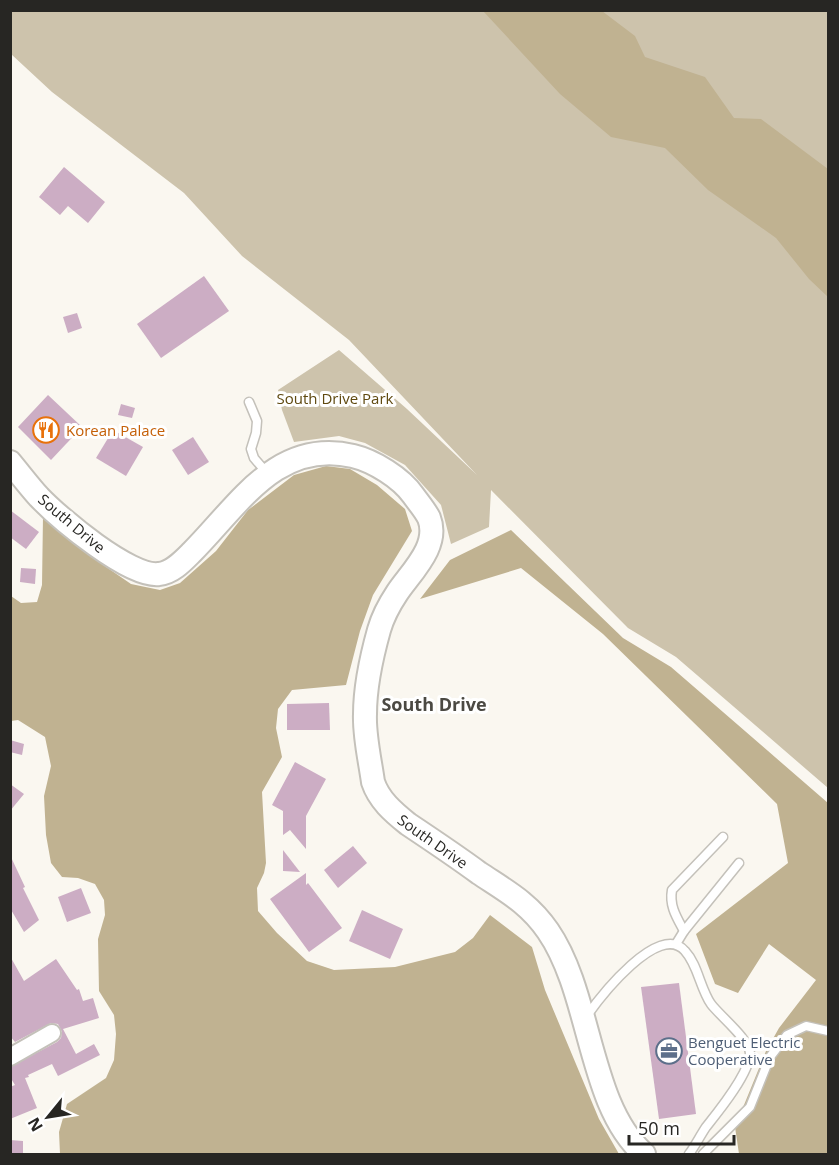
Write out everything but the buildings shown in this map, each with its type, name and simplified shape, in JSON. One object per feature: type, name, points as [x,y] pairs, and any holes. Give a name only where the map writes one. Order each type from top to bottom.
[{"type":"main road","name":"South Drive","points":[[10,462],[41,498],[76,530],[121,561],[138,570],[158,575],[170,571],[186,558],[243,495],[267,474],[294,460],[316,454],[336,453],[355,457],[391,474],[408,488],[428,517],[430,540],[425,554],[384,615],[373,654],[364,714],[376,792],[394,813],[530,907],[549,932],[575,984],[600,1077],[609,1100],[632,1142],[644,1155]]},
{"type":"street","points":[[10,1057],[52,1033]]},
{"type":"lane","points":[[249,402],[257,421],[251,449],[254,458],[267,474]]},
{"type":"lane","points":[[684,931],[672,908],[670,900],[672,890],[723,837]]},
{"type":"lane","points":[[676,944],[740,863]]},
{"type":"lane","points":[[585,1019],[594,1005],[634,962],[666,943],[684,948],[704,994],[744,1041],[750,1053],[747,1065],[728,1100],[689,1155]]},
{"type":"lane","points":[[703,1155],[750,1107],[770,1056],[787,1035],[806,1026],[828,1031]]},
{"type":"green space","name":"South Drive Park","points":[[10,11],[828,11],[828,788],[676,657],[628,628],[491,490],[489,527],[451,544],[441,505],[405,465],[365,443],[339,436],[294,442],[282,410],[278,390],[339,350],[407,409],[477,475],[349,340],[242,256],[184,193],[52,92],[11,54]]},
{"type":"shaded area","points":[[483,11],[602,11],[635,36],[645,57],[705,77],[734,118],[761,119],[828,169],[828,297],[809,279],[776,238],[708,190],[665,148],[611,137],[560,94]]},
{"type":"shaded area","points":[[326,466],[350,469],[377,485],[405,509],[412,531],[373,595],[360,631],[346,685],[292,690],[278,709],[276,728],[282,757],[262,792],[266,863],[257,888],[258,911],[277,933],[307,961],[334,970],[395,967],[455,952],[473,938],[490,915],[532,947],[545,990],[599,1119],[619,1154],[60,1154],[59,1132],[67,1104],[106,1078],[114,1060],[116,1034],[114,1015],[99,991],[98,939],[105,915],[104,900],[95,884],[78,878],[62,877],[51,863],[46,835],[44,796],[51,766],[45,737],[18,720],[11,721],[11,596],[21,603],[37,602],[42,585],[43,516],[83,551],[131,584],[160,590],[180,583],[216,551],[248,510],[294,475]]},
{"type":"shaded area","points":[[511,530],[623,638],[671,667],[828,803],[828,1154],[739,1154],[735,1127],[766,1051],[779,1028],[816,980],[769,944],[738,993],[715,984],[696,934],[788,863],[777,804],[603,634],[521,568],[420,599],[450,560]]},
{"type":"place","name":"Korean Palace","points":[[46,430]]},
{"type":"place","name":"Benguet Electric Cooperative","points":[[669,1051]]},
{"type":"district","name":"South Drive","points":[[434,704]]}]
